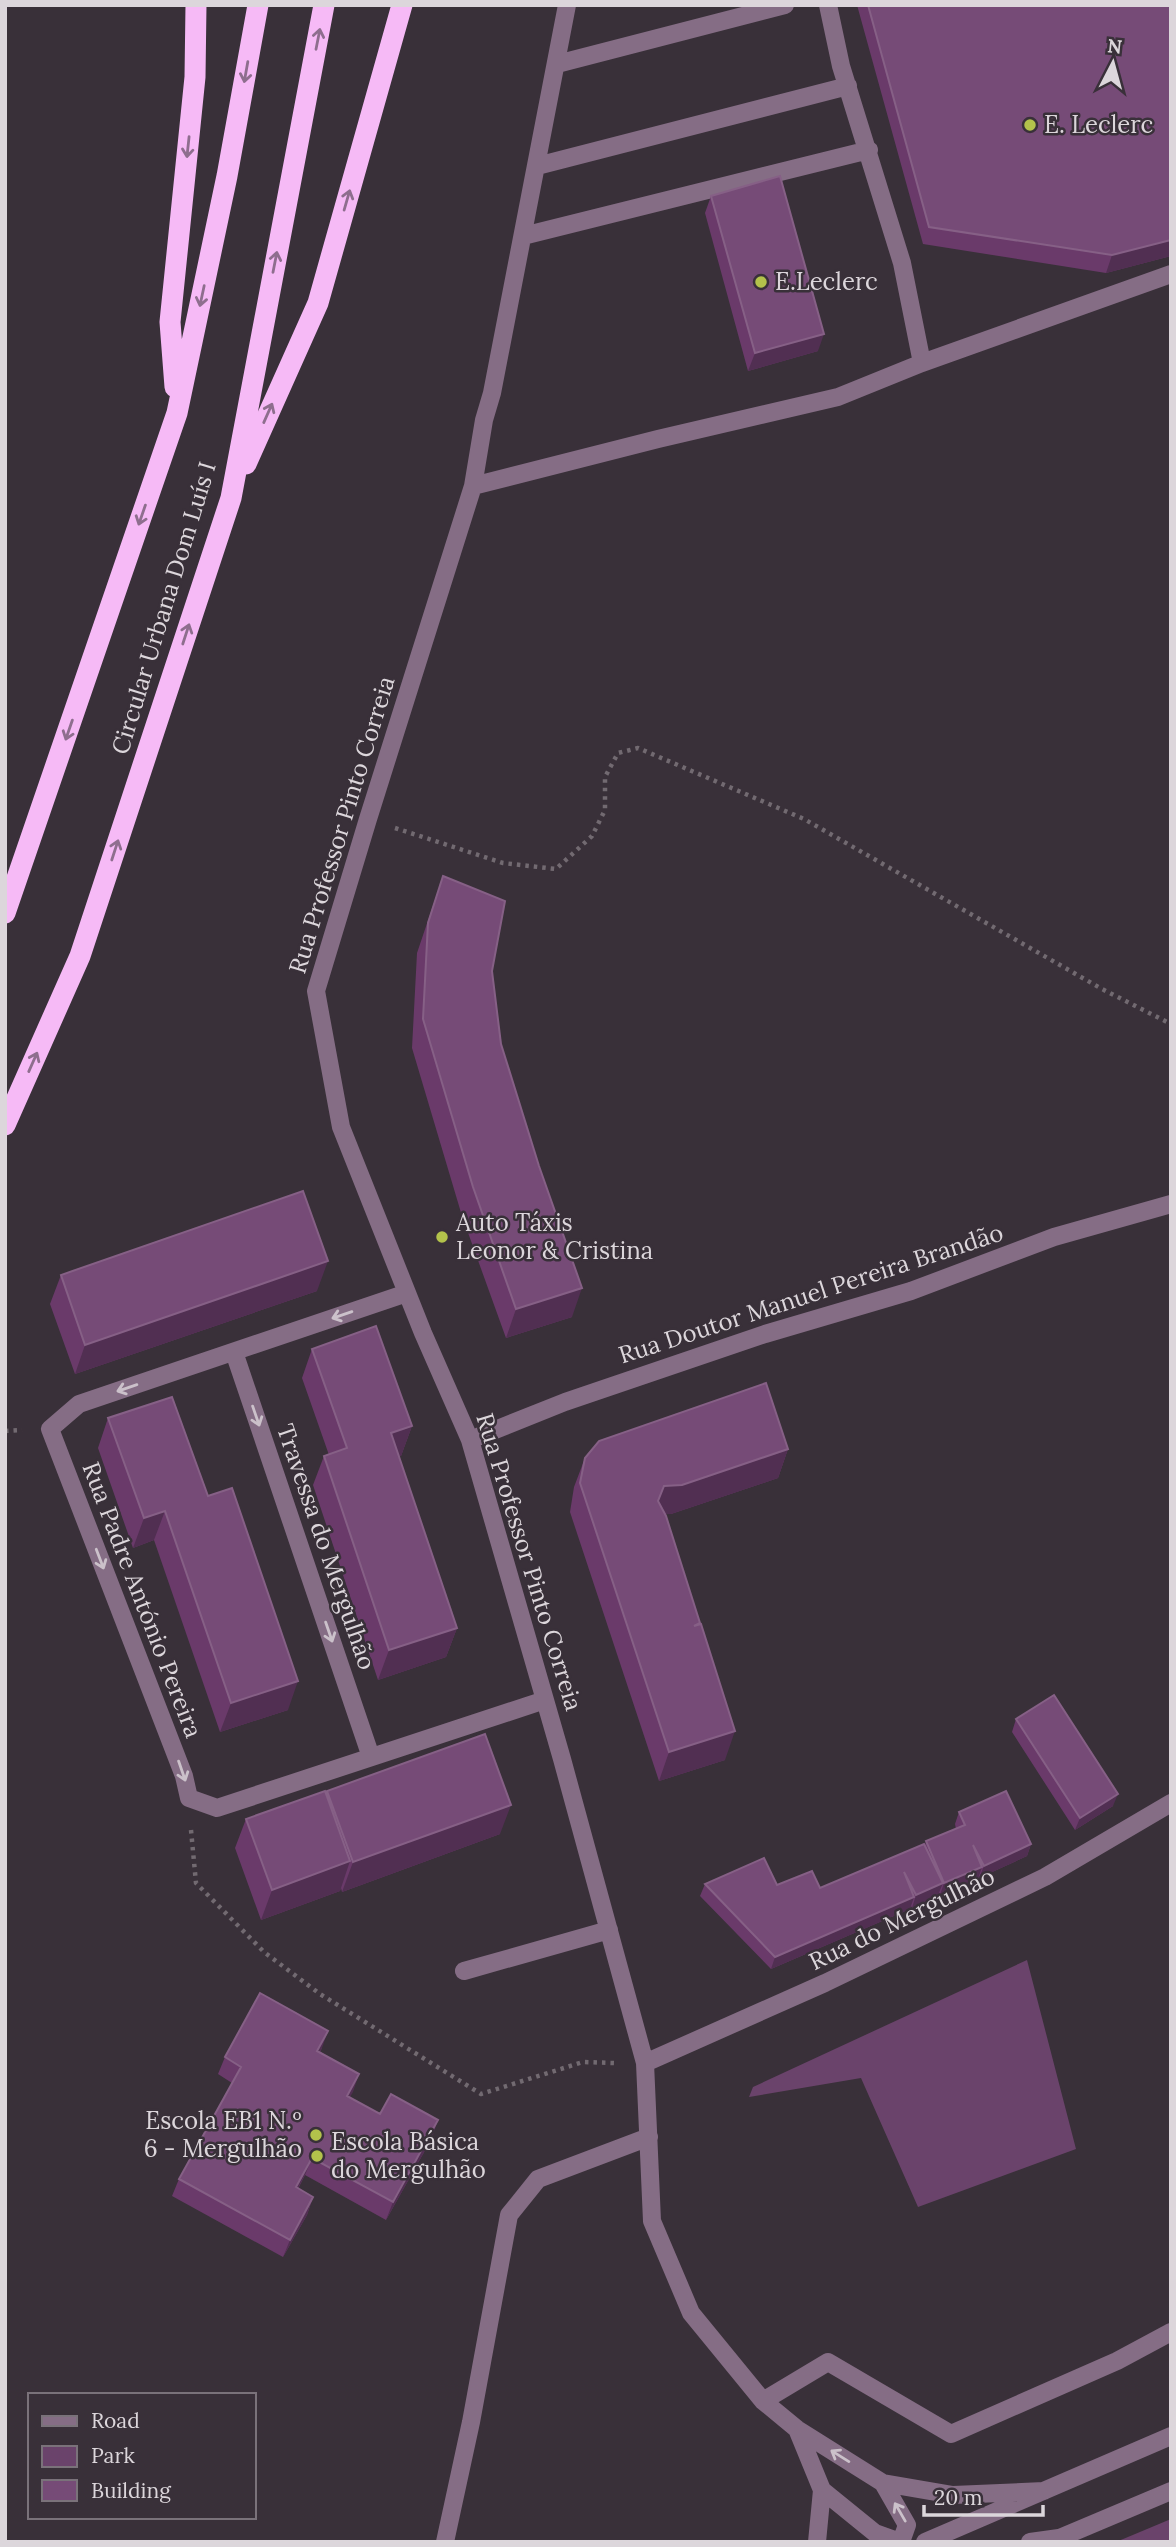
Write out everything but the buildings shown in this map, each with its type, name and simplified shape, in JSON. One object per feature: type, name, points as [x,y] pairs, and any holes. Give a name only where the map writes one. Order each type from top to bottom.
[{"type":"highway","points":[[177,413],[170,322],[195,77],[196,5]]},
{"type":"highway","name":"Circular Urbana Dom Luís I","points":[[5,913],[177,413],[227,176],[258,5]]},
{"type":"highway","name":"Circular Urbana Dom Luís I","points":[[5,1125],[80,956],[231,498],[324,5]]},
{"type":"highway","points":[[231,498],[318,303],[402,5]]},
{"type":"street","name":"Rua Professor Pinto Correia","points":[[567,5],[492,393],[484,420],[474,486],[316,991],[341,1127],[407,1293],[470,1440],[609,1930],[645,2063],[652,2221],[691,2313],[763,2401],[796,2429],[883,2483]]},
{"type":"street","points":[[557,64],[785,5]]},
{"type":"street","points":[[828,5],[848,86],[902,262],[922,363]]},
{"type":"street","points":[[537,166],[848,86]]},
{"type":"street","points":[[523,236],[869,150]]},
{"type":"street","points":[[474,486],[838,397],[922,363],[1171,274]]},
{"type":"street","name":"Rua Doutor Manuel Pereira Brandão","points":[[470,1440],[577,1398],[765,1334],[911,1291],[1054,1237],[1171,1204]]},
{"type":"street","name":"Rua Padre António Pereira","points":[[189,1798],[184,1776],[50,1429],[79,1404],[407,1293]]},
{"type":"street","name":"Travessa do Mergulhão","points":[[234,1352],[371,1757]]},
{"type":"street","points":[[189,1798],[217,1808],[545,1700]]},
{"type":"street","name":"Rua do Mergulhão","points":[[645,2063],[825,1983],[1045,1877],[1171,1803]]},
{"type":"street","points":[[464,1971],[609,1930]]},
{"type":"street","points":[[445,2542],[471,2422],[509,2214],[538,2179],[649,2137]]},
{"type":"street","points":[[763,2401],[828,2362],[951,2434],[1116,2361],[1171,2332]]},
{"type":"street","points":[[796,2429],[822,2490],[875,2533],[901,2542],[907,2525],[883,2483]]},
{"type":"street","points":[[925,2542],[1171,2436]]},
{"type":"street","points":[[883,2483],[953,2495],[1044,2490]]},
{"type":"street","points":[[817,2542],[822,2490]]},
{"type":"street","points":[[1030,2542],[1055,2540],[1171,2491]]},
{"type":"path","points":[[368,819],[503,863],[556,869],[592,835],[605,810],[605,777],[618,753],[638,748],[804,819],[1102,989],[1171,1024]]},
{"type":"path","points":[[189,1798],[196,1884],[264,1952],[311,1987],[481,2094],[583,2062],[645,2063]]},
{"type":"green space","points":[[1027,1960],[1076,2149],[918,2207],[861,2078],[749,2097],[753,2087]]},
{"type":"green space","points":[[1171,2519],[1171,2542],[1116,2542]]},
{"type":"place","name":"E. Leclerc","points":[[1030,125]]},
{"type":"place","name":"E.Leclerc","points":[[761,282]]},
{"type":"place","name":"Auto Táxis Leonor & Cristina","points":[[442,1237]]},
{"type":"place","name":"Escola EB1 N.º 6 - Mergulhão","points":[[316,2135]]},
{"type":"place","name":"Escola Básica do Mergulhão","points":[[317,2156]]}]
